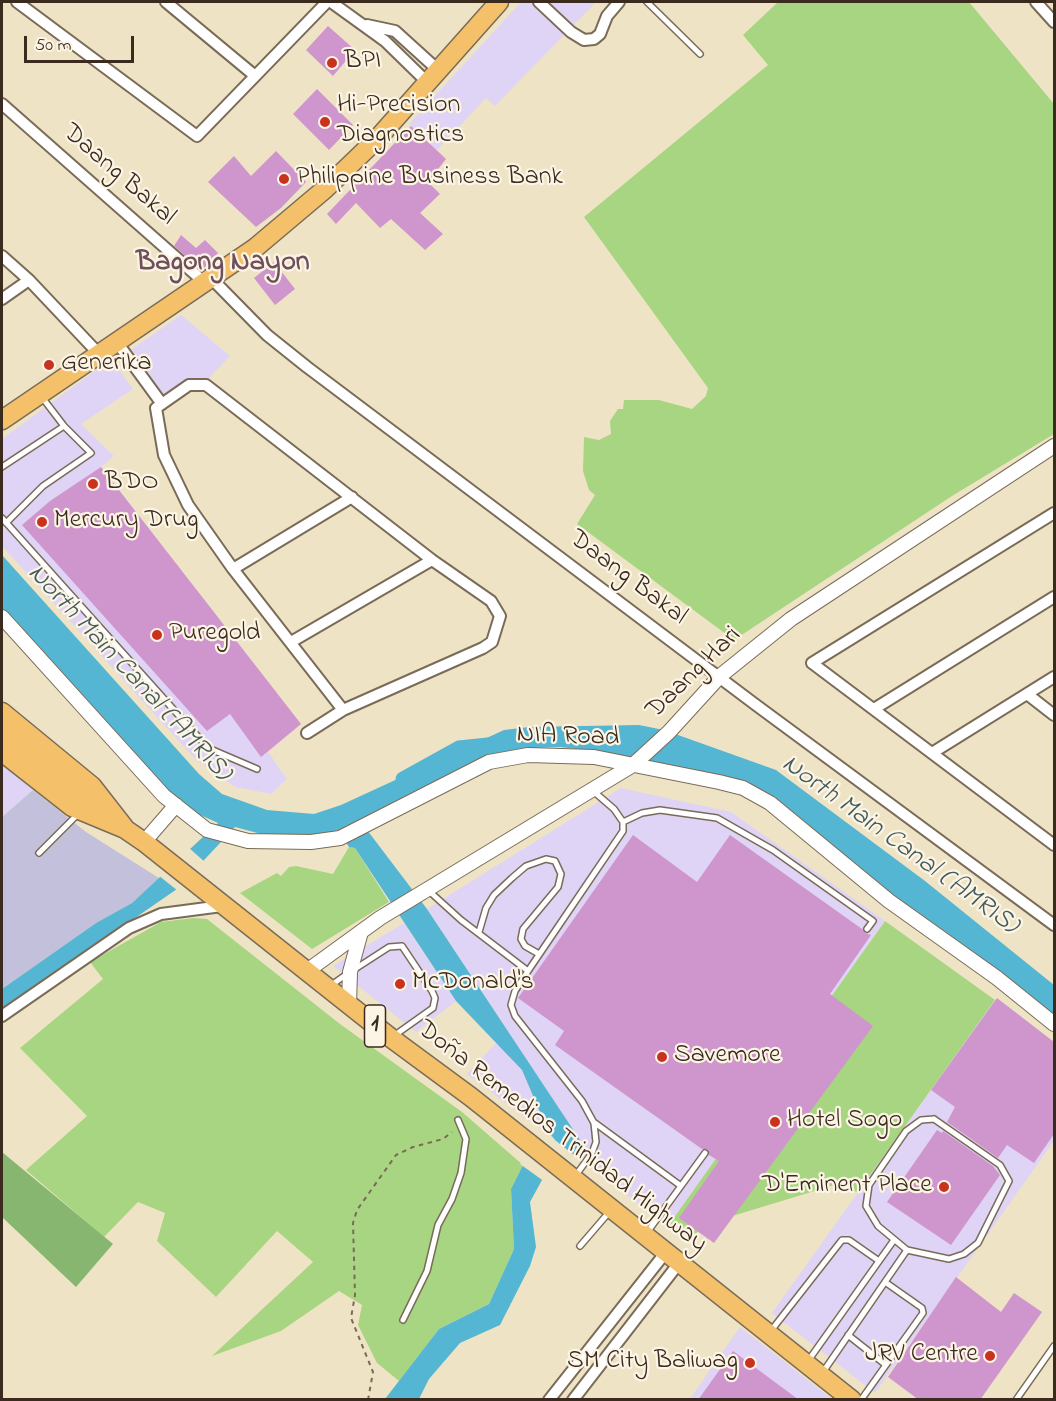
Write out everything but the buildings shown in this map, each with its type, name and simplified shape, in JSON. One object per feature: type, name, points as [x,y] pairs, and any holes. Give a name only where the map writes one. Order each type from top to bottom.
[{"type":"main road","points":[[2,420],[255,248],[325,189],[378,138],[499,2]]},
{"type":"main road","name":"Doña Remedios Trinidad Highway","points":[[2,712],[92,786],[125,828],[391,1038],[556,1164],[852,1400]]},
{"type":"main road","name":"1","points":[[2,732],[84,805],[125,828]]},
{"type":"main road","name":"1","points":[[2,752],[72,807],[84,805]]},
{"type":"street","points":[[16,2],[197,136],[254,75],[329,2],[432,76]]},
{"type":"street","points":[[166,2],[254,75]]},
{"type":"street","points":[[539,2],[571,32],[584,40],[594,39],[600,34],[607,16],[619,2]]},
{"type":"street","points":[[1036,2],[1054,22]]},
{"type":"street","points":[[361,24],[395,31],[432,76]]},
{"type":"street","name":"Daang Bakal","points":[[2,104],[207,280],[267,335],[1054,925]]},
{"type":"street","points":[[2,256],[29,280],[98,353]]},
{"type":"street","points":[[2,299],[29,280]]},
{"type":"street","points":[[116,341],[162,404]]},
{"type":"street","points":[[307,733],[343,710],[492,642],[500,616],[492,602],[432,560],[206,385],[189,385],[156,408],[164,455],[188,505],[233,569],[343,710]]},
{"type":"street","name":"Daang Hari","points":[[307,971],[395,910],[633,765],[669,732],[720,676],[791,620],[1054,446]]},
{"type":"street","points":[[233,569],[352,496]]},
{"type":"street","points":[[1054,513],[812,663],[1054,845]]},
{"type":"street","points":[[291,642],[432,560]]},
{"type":"street","points":[[874,710],[1054,597]]},
{"type":"street","name":"NIA Road","points":[[2,617],[127,758],[176,805],[207,830],[248,842],[286,843],[340,838],[489,762],[528,755],[594,757],[743,788],[770,803],[889,901],[997,978],[1054,1024]]},
{"type":"street","points":[[932,753],[1054,677]]},
{"type":"street","points":[[1027,694],[1054,716]]},
{"type":"street","points":[[144,842],[176,805]]},
{"type":"street","points":[[2,1016],[129,928],[162,914],[222,906]]},
{"type":"street","points":[[349,1004],[350,972],[361,932]]},
{"type":"street","points":[[549,1400],[673,1257]]},
{"type":"street","points":[[573,1400],[673,1257]]},
{"type":"lane","points":[[647,2],[700,54]]},
{"type":"lane","points":[[40,394],[64,426],[91,453],[43,486],[4,520],[208,748],[257,769]]},
{"type":"lane","points":[[2,467],[64,426]]},
{"type":"lane","points":[[574,1179],[592,1153],[596,1142],[594,1123],[582,1101],[515,1016],[511,1005],[515,991],[616,845],[623,831],[623,822],[614,809],[592,790]]},
{"type":"lane","points":[[39,853],[84,805]]},
{"type":"lane","points":[[623,822],[642,813],[660,810],[717,818],[773,850],[873,921],[867,929]]},
{"type":"lane","points":[[479,932],[486,909],[494,895],[512,878],[526,866],[546,859],[555,861],[561,874],[558,886],[523,929],[521,939],[525,946],[539,954]]},
{"type":"lane","points":[[428,890],[461,920],[528,971]]},
{"type":"lane","points":[[328,988],[389,947],[399,945],[405,949],[435,998],[433,1008],[391,1038]]},
{"type":"lane","points":[[934,1119],[946,1125],[1000,1165],[1007,1174],[1008,1187],[978,1243],[964,1254],[949,1259],[907,1250],[878,1226],[866,1206],[869,1185],[906,1131],[921,1120],[934,1119]]},
{"type":"lane","points":[[403,1320],[427,1271],[438,1225],[452,1199],[460,1173],[466,1140],[458,1120]]},
{"type":"lane","points":[[594,1123],[681,1186]]},
{"type":"lane","points":[[645,1235],[705,1153]]},
{"type":"lane","points":[[580,1246],[612,1209]]},
{"type":"lane","points":[[768,1334],[842,1240],[849,1240],[879,1261]]},
{"type":"lane","points":[[806,1364],[894,1240]]},
{"type":"lane","points":[[821,1375],[907,1250]]},
{"type":"lane","points":[[861,1400],[923,1313],[922,1308],[885,1281]]},
{"type":"lane","points":[[848,1335],[886,1365]]},
{"type":"lane","points":[[1016,1400],[1054,1346]]},
{"type":"path","points":[[368,1400],[373,1372],[351,1318],[355,1295],[353,1223],[357,1210],[396,1155],[413,1147],[443,1139],[451,1134],[458,1120]]},
{"type":"shaded area","points":[[521,2],[596,2],[495,106],[486,98],[437,150],[409,124]]},
{"type":"shaded area","points":[[181,315],[230,356],[206,381],[170,405],[132,349]]},
{"type":"shaded area","name":"Puregold","points":[[111,359],[133,389],[81,424],[114,456],[101,467],[301,724],[268,752],[287,779],[271,794],[235,787],[195,759],[2,546],[2,439]]},
{"type":"shaded area","points":[[2,765],[33,790],[2,817]]},
{"type":"shaded area","points":[[621,788],[731,812],[885,921],[668,1226],[574,1155],[580,1140],[427,909]]},
{"type":"shaded area","points":[[33,790],[86,832],[159,878],[132,903],[96,923],[2,989],[2,817]]},
{"type":"shaded area","name":"McDonald's","points":[[404,923],[456,1001],[416,1032],[333,966]]},
{"type":"shaded area","name":"D'Eminent Place","points":[[995,1000],[1054,1043],[1054,1141],[875,1393],[772,1313]]},
{"type":"shaded area","points":[[497,1042],[522,1070],[548,1131],[555,1140],[467,1074]]},
{"type":"shaded area","name":"SM City Baliwag","points":[[740,1327],[832,1399],[689,1400]]},
{"type":"green space","points":[[778,2],[969,2],[1054,104],[1054,434],[952,496],[734,640],[577,524],[595,495],[589,490],[583,471],[584,437],[599,440],[611,434],[610,421],[618,409],[623,409],[624,400],[659,400],[692,409],[706,396],[708,388],[584,217],[768,65],[743,35]]},
{"type":"green space","points":[[349,847],[355,848],[389,902],[312,949],[240,893],[277,873],[281,876],[289,867],[296,866],[333,874]]},
{"type":"green space","points":[[193,918],[207,919],[340,1024],[462,1112],[523,1165],[511,1189],[514,1249],[489,1304],[439,1329],[399,1381],[377,1363],[358,1325],[362,1305],[339,1291],[281,1331],[212,1356],[313,1262],[277,1231],[216,1297],[157,1241],[165,1213],[138,1202],[104,1237],[26,1170],[87,1116],[20,1048],[103,979],[90,962],[161,922]]},
{"type":"green space","points":[[885,921],[995,1000],[858,1192],[831,1186],[706,1224],[687,1242],[668,1226]]},
{"type":"green space","points":[[2,1152],[113,1244],[76,1287],[2,1217]]},
{"type":"water","name":"North Main Canal (AMRIS)","points":[[2,555],[199,774],[222,794],[267,810],[314,814],[341,805],[504,730],[529,727],[639,725],[664,730],[776,770],[925,881],[1054,985],[1054,1019],[732,780],[713,774],[599,752],[560,747],[528,748],[487,755],[361,822],[427,909],[580,1140],[574,1155],[542,1180],[530,1202],[536,1247],[530,1266],[500,1325],[460,1343],[429,1379],[419,1399],[385,1399],[439,1329],[489,1304],[514,1249],[511,1189],[523,1165],[555,1140],[548,1131],[522,1070],[456,1001],[355,848],[349,847],[338,830],[312,838],[265,835],[235,827],[177,889],[2,1010],[2,989],[96,923],[132,903],[218,823],[187,809],[167,793],[2,612]]},
{"type":"pier","points":[[188,847],[206,863],[178,891],[158,875]]},
{"type":"pier","points":[[546,1133],[574,1155],[545,1182],[520,1164],[551,1140]]},
{"type":"waterway","name":"North Main Canal (AMRIS)","points":[[403,779],[459,748],[488,745]]},
{"type":"place","name":"BPI","points":[[332,63]]},
{"type":"place","name":"Hi-Precision Diagnostics","points":[[325,122]]},
{"type":"place","name":"Philippine Business Bank","points":[[284,179]]},
{"type":"place","name":"Generika","points":[[49,365]]},
{"type":"place","name":"BDO","points":[[93,484]]},
{"type":"place","name":"Mercury Drug","points":[[42,522]]},
{"type":"place","name":"Puregold","points":[[157,635]]},
{"type":"place","name":"McDonald's","points":[[400,984]]},
{"type":"place","name":"Savemore","points":[[662,1057]]},
{"type":"place","name":"Hotel Sogo","points":[[775,1122]]},
{"type":"place","name":"D'Eminent Place","points":[[944,1187]]},
{"type":"place","name":"JRV Centre","points":[[990,1356]]},
{"type":"place","name":"SM City Baliwag","points":[[750,1363]]},
{"type":"district","name":"Bagong Nayon","points":[[223,264]]}]
